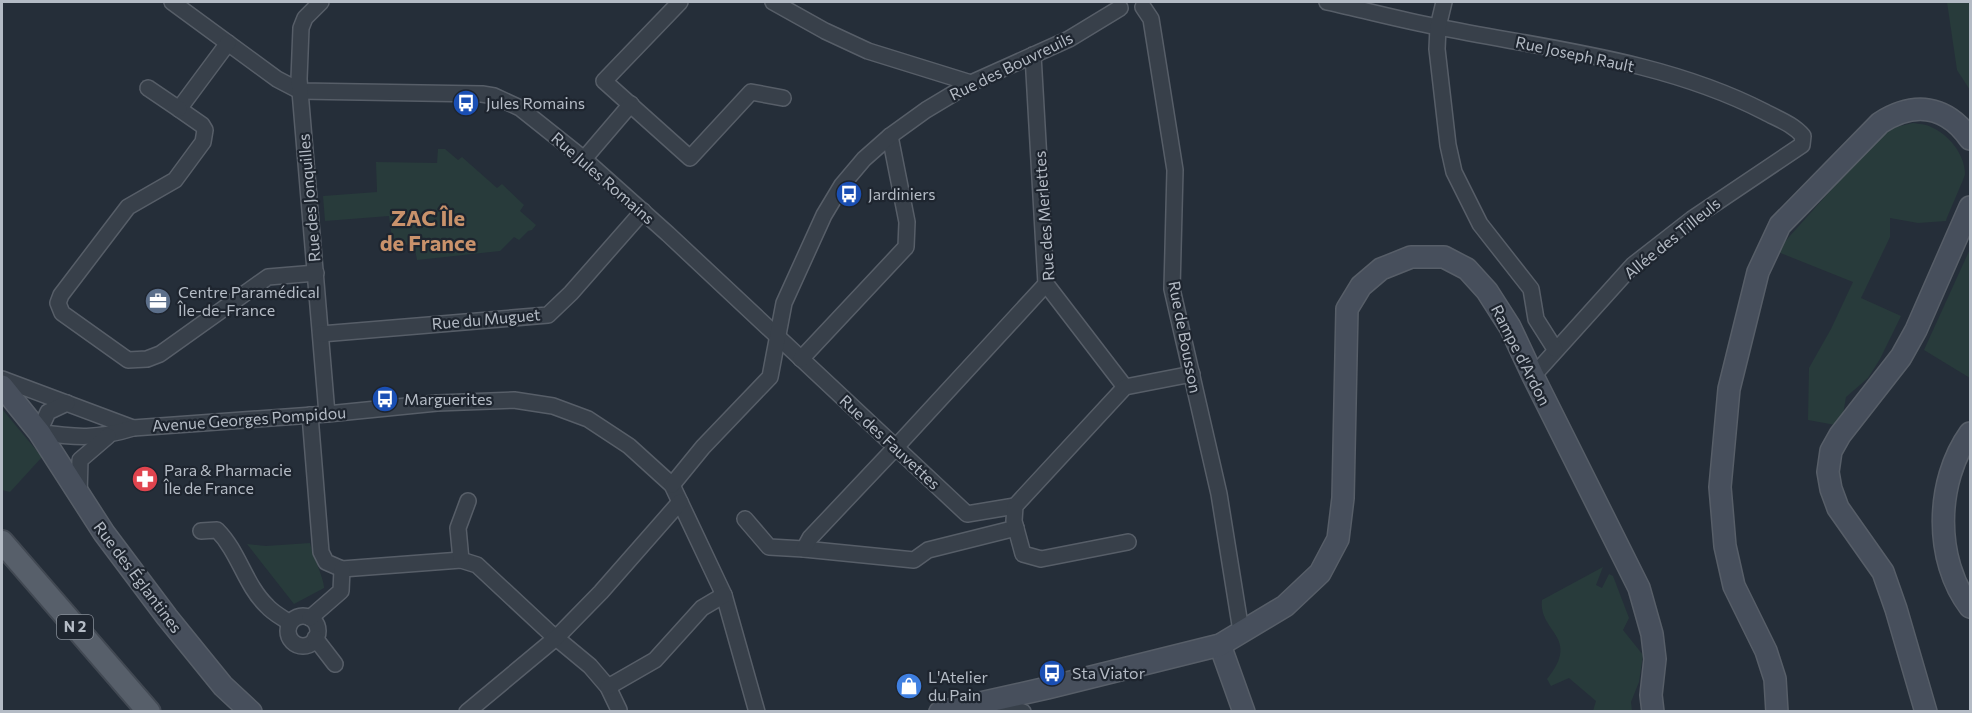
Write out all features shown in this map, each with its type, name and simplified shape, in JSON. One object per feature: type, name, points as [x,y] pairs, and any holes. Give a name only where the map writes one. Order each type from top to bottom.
[{"type":"main road","name":"N 2","points":[[2,542],[149,711]]},
{"type":"street","name":"Rue Jules Romains","points":[[172,2],[277,79],[300,91],[445,92],[494,96],[520,108],[584,159],[643,211],[778,337]]},
{"type":"street","name":"Rue des Jonquilles","points":[[321,2],[305,18],[301,28],[299,79],[327,414]]},
{"type":"street","points":[[680,2],[604,81],[690,158],[751,92],[783,98]]},
{"type":"street","points":[[773,2],[825,31],[868,51],[971,83]]},
{"type":"street","name":"Rue Joseph Rault","points":[[1327,2],[1438,27],[1549,46],[1683,77],[1747,103],[1797,128],[1803,136],[1802,145]]},
{"type":"street","points":[[1444,2],[1438,27],[1437,49],[1454,172],[1480,224],[1531,289],[1536,319],[1555,350]]},
{"type":"street","points":[[1119,5],[1131,14],[1143,4]]},
{"type":"street","name":"Rue de Bousson","points":[[1143,4],[1151,19],[1174,170],[1172,290],[1219,494],[1241,631]]},
{"type":"street","name":"Rue des Bouvreuils","points":[[672,485],[703,447],[770,377],[784,303],[824,215],[842,186],[864,159],[890,136],[926,110],[971,83],[1069,39],[1119,5]]},
{"type":"street","points":[[178,109],[228,43]]},
{"type":"street","name":"Rue des Merlettes","points":[[1033,55],[1046,284],[1125,387]]},
{"type":"street","points":[[148,88],[202,125],[205,130],[203,142],[175,180],[128,207],[61,295],[58,303],[62,313],[128,360],[147,359],[159,354],[268,277],[316,273]]},
{"type":"street","points":[[584,159],[631,104]]},
{"type":"street","points":[[1777,711],[1775,679],[1766,651],[1734,586],[1725,546],[1721,497],[1729,388],[1758,272],[1780,225],[1880,123],[1894,114],[1908,109],[1940,113],[1964,130],[1971,139]]},
{"type":"street","points":[[801,359],[906,247],[907,222],[890,136]]},
{"type":"street","name":"Allée des Tilleuls","points":[[1533,376],[1633,266],[1692,219],[1802,145]]},
{"type":"street","points":[[1926,711],[1883,572],[1838,508],[1828,472],[1831,452],[1840,435],[1901,357],[1916,330],[1971,207]]},
{"type":"street","name":"Rue du Muguet","points":[[321,334],[548,315],[571,293],[643,211]]},
{"type":"street","name":"Rampe d'Ardon","points":[[940,711],[1047,688],[1220,645],[1286,606],[1320,573],[1338,539],[1343,498],[1347,309],[1360,286],[1381,269],[1412,257],[1444,257],[1467,269],[1488,291],[1510,327],[1639,588],[1652,634],[1655,659],[1651,694],[1653,711]]},
{"type":"street","points":[[804,549],[810,538],[1046,284]]},
{"type":"street","points":[[1510,327],[1536,319]]},
{"type":"street","name":"Rue des Fauvettes","points":[[778,337],[967,514],[1015,506]]},
{"type":"street","points":[[1128,542],[1041,559],[1023,554],[1016,528],[1015,506],[1125,387],[1192,374]]},
{"type":"street","name":"Avenue Georges Pompidou","points":[[2,379],[134,428]]},
{"type":"street","points":[[2,386],[39,432],[48,412],[67,403]]},
{"type":"street","name":"Avenue Georges Pompidou","points":[[39,432],[66,436],[108,436],[134,428],[327,414],[437,403],[514,400],[553,406],[588,419],[629,446],[672,485],[724,595],[757,711]]},
{"type":"street","points":[[310,415],[321,552],[326,562],[342,569],[461,560],[477,565],[590,666],[608,687],[619,710]]},
{"type":"street","name":"Rue des Églantines","points":[[39,432],[104,533],[167,617],[224,686],[251,711]]},
{"type":"street","points":[[1971,434],[1954,464],[1948,488],[1943,534],[1952,576],[1960,594],[1971,607]]},
{"type":"street","name":"Avenue Georges Pompidou","points":[[78,495],[80,460],[108,436]]},
{"type":"street","points":[[461,560],[458,528],[468,501]]},
{"type":"street","points":[[467,711],[556,638],[601,592],[680,502]]},
{"type":"street","points":[[745,519],[769,547],[914,560],[928,550],[1016,528]]},
{"type":"street","points":[[201,531],[218,530],[228,541],[250,583],[266,606],[290,623]]},
{"type":"street","points":[[315,638],[304,645],[295,643],[289,637],[288,627],[296,617],[310,618],[341,591],[342,569]]},
{"type":"street","points":[[608,687],[655,660],[702,608],[724,595]]},
{"type":"street","points":[[310,618],[316,625],[315,638],[335,664]]},
{"type":"street","points":[[1220,645],[1244,711]]},
{"type":"street","points":[[981,701],[1023,711]]},
{"type":"shaded area","points":[[1947,2],[1970,2],[1970,90],[1957,70]]},
{"type":"shaded area","points":[[1913,123],[1929,126],[1949,140],[1962,159],[1964,177],[1946,221],[1918,223],[1890,218],[1890,237],[1861,298],[1901,316],[1868,378],[1846,397],[1841,426],[1808,420],[1809,368],[1831,329],[1853,282],[1778,252],[1875,141],[1892,128]]},
{"type":"shaded area","points":[[438,149],[445,149],[458,160],[462,157],[497,188],[502,184],[524,205],[520,211],[536,225],[532,230],[519,240],[514,237],[500,251],[417,260],[414,244],[393,246],[389,216],[325,221],[323,196],[377,192],[376,162],[437,163]]},
{"type":"shaded area","points":[[1970,249],[1970,378],[1924,350]]},
{"type":"shaded area","points":[[2,409],[42,457],[10,492],[2,490]]},
{"type":"shaded area","points":[[310,543],[324,588],[294,604],[247,544],[266,546]]},
{"type":"shaded area","points":[[1603,567],[1596,585],[1602,588],[1609,574],[1613,576],[1629,618],[1623,630],[1643,655],[1639,682],[1631,702],[1632,711],[1593,711],[1596,701],[1569,678],[1551,686],[1547,679],[1557,665],[1560,644],[1546,620],[1542,600]]},
{"type":"place","name":"Jules Romains","points":[[466,103]]},
{"type":"place","name":"Jardiniers","points":[[849,194]]},
{"type":"place","name":"Centre Paramédical Île-de-France","points":[[158,301]]},
{"type":"place","name":"Marguerites","points":[[385,399]]},
{"type":"place","name":"Para & Pharmacie Île de France","points":[[145,479]]},
{"type":"place","name":"Sta Viator","points":[[1052,673]]},
{"type":"place","name":"L'Atelier du Pain","points":[[909,686]]},
{"type":"district","name":"ZAC Île de France","points":[[428,230]]}]
